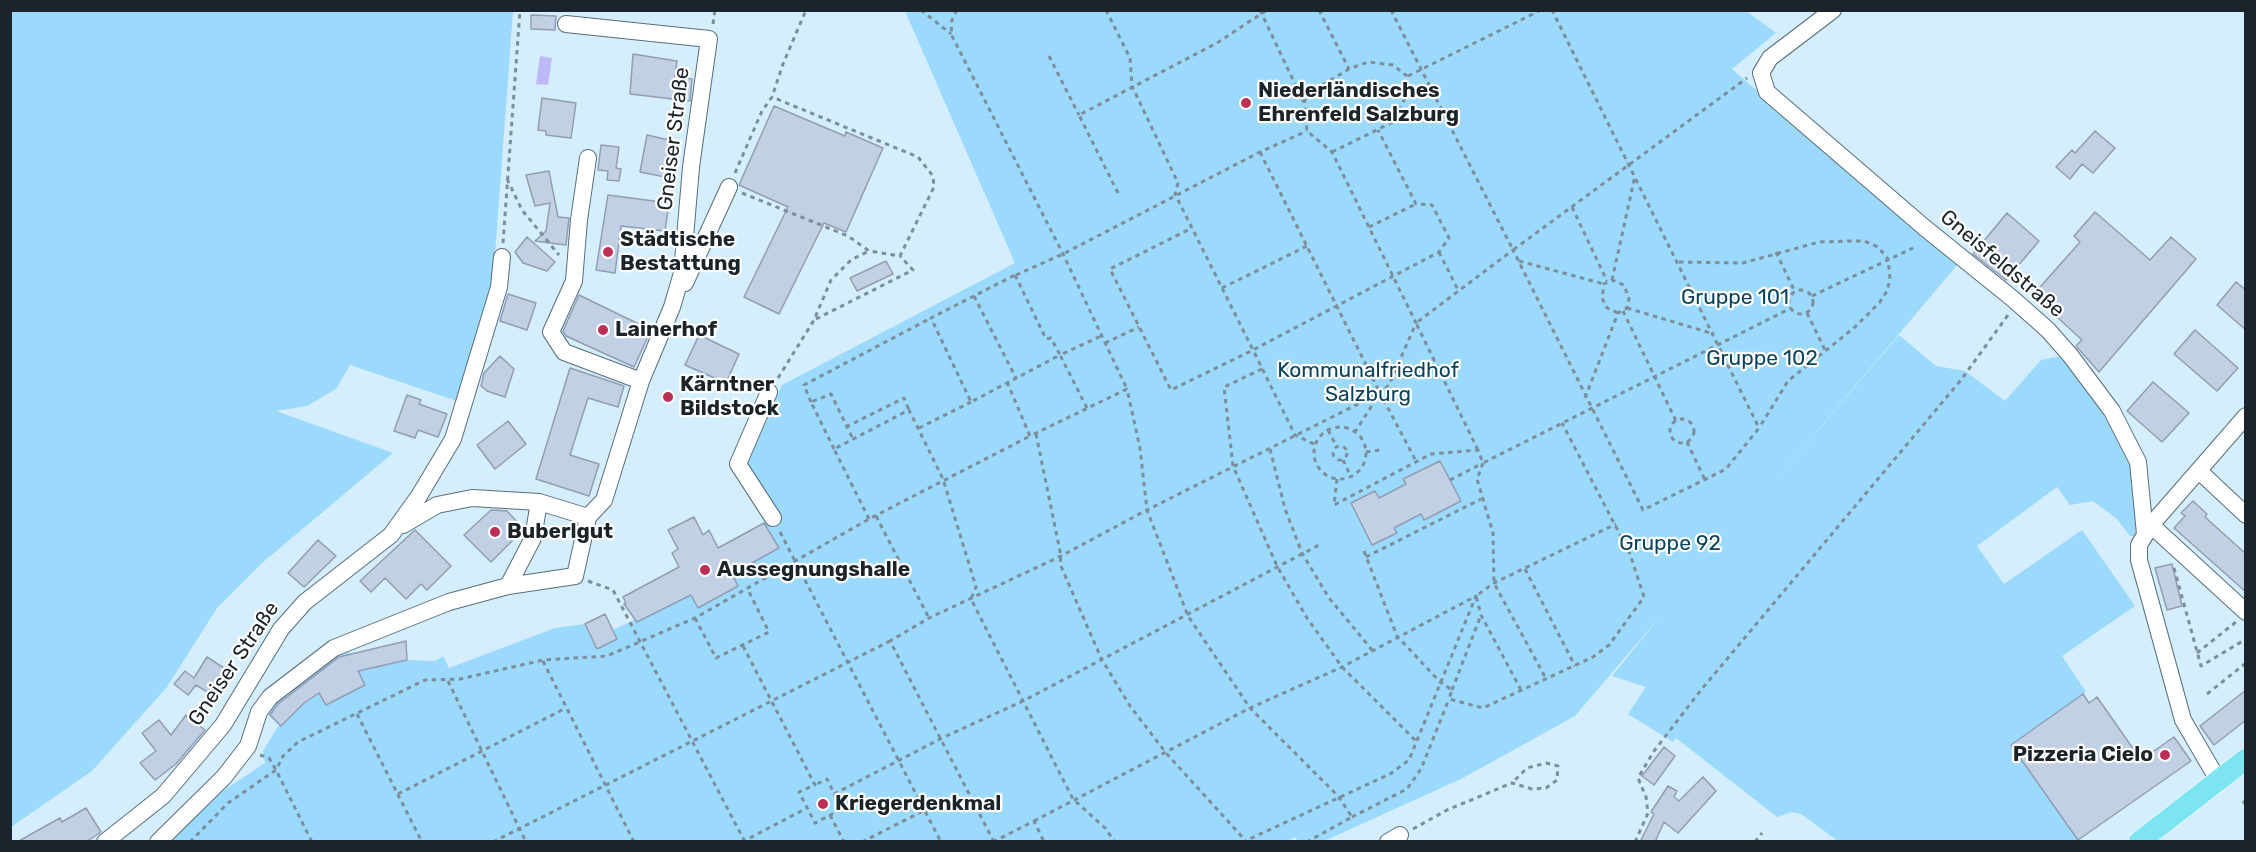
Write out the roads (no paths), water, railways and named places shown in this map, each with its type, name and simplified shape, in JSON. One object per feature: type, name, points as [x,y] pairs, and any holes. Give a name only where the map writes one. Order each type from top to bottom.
[{"type":"main road","points":[[2139,842],[2246,759]]},
{"type":"street","name":"Gneisfeldstraße","points":[[1833,10],[1770,58],[1761,73],[1767,92],[2048,330],[2112,411],[2138,462],[2148,530],[2139,545],[2139,560],[2174,692],[2183,720],[2218,780]]},
{"type":"street","name":"Gneiser Straße","points":[[508,585],[575,576],[588,517],[604,500],[641,381],[660,338],[682,273],[691,166],[709,39],[566,24]]},
{"type":"street","points":[[588,158],[579,220],[574,281],[551,332],[564,352],[641,381]]},
{"type":"street","points":[[660,338],[729,187]]},
{"type":"street","name":"Gneiser Straße","points":[[105,842],[163,796],[223,725],[281,629],[305,602],[391,535],[419,496],[453,439],[499,287],[502,257]]},
{"type":"street","points":[[769,392],[738,464],[773,518]]},
{"type":"street","points":[[2242,616],[2166,539],[2148,530],[2246,416]]},
{"type":"street","points":[[2199,471],[2246,515]]},
{"type":"street","points":[[391,535],[412,518],[437,505],[472,498],[539,502],[588,517]]},
{"type":"street","points":[[158,842],[224,777],[248,746],[259,712],[270,697],[334,648],[449,602],[508,585],[533,538],[539,502]]},
{"type":"place","name":"Niederländisches Ehrenfeld Salzburg","points":[[1246,103]]},
{"type":"place","name":"Städtische Bestattung","points":[[608,252]]},
{"type":"place","name":"Lainerhof","points":[[603,330]]},
{"type":"place","name":"Kärntner Bildstock","points":[[668,397]]},
{"type":"place","name":"Buberlgut","points":[[495,532]]},
{"type":"place","name":"Aussegnungshalle","points":[[705,570]]},
{"type":"place","name":"Pizzeria Cielo","points":[[2165,755]]},
{"type":"place","name":"Kriegerdenkmal","points":[[823,804]]},
{"type":"park label","name":"Gruppe 101","points":[[1735,298]]},
{"type":"park label","name":"Gruppe 102","points":[[1762,359]]},
{"type":"park label","name":"Kommunalfriedhof Salzburg","points":[[1368,383]]},
{"type":"park label","name":"Gruppe 92","points":[[1670,544]]}]
